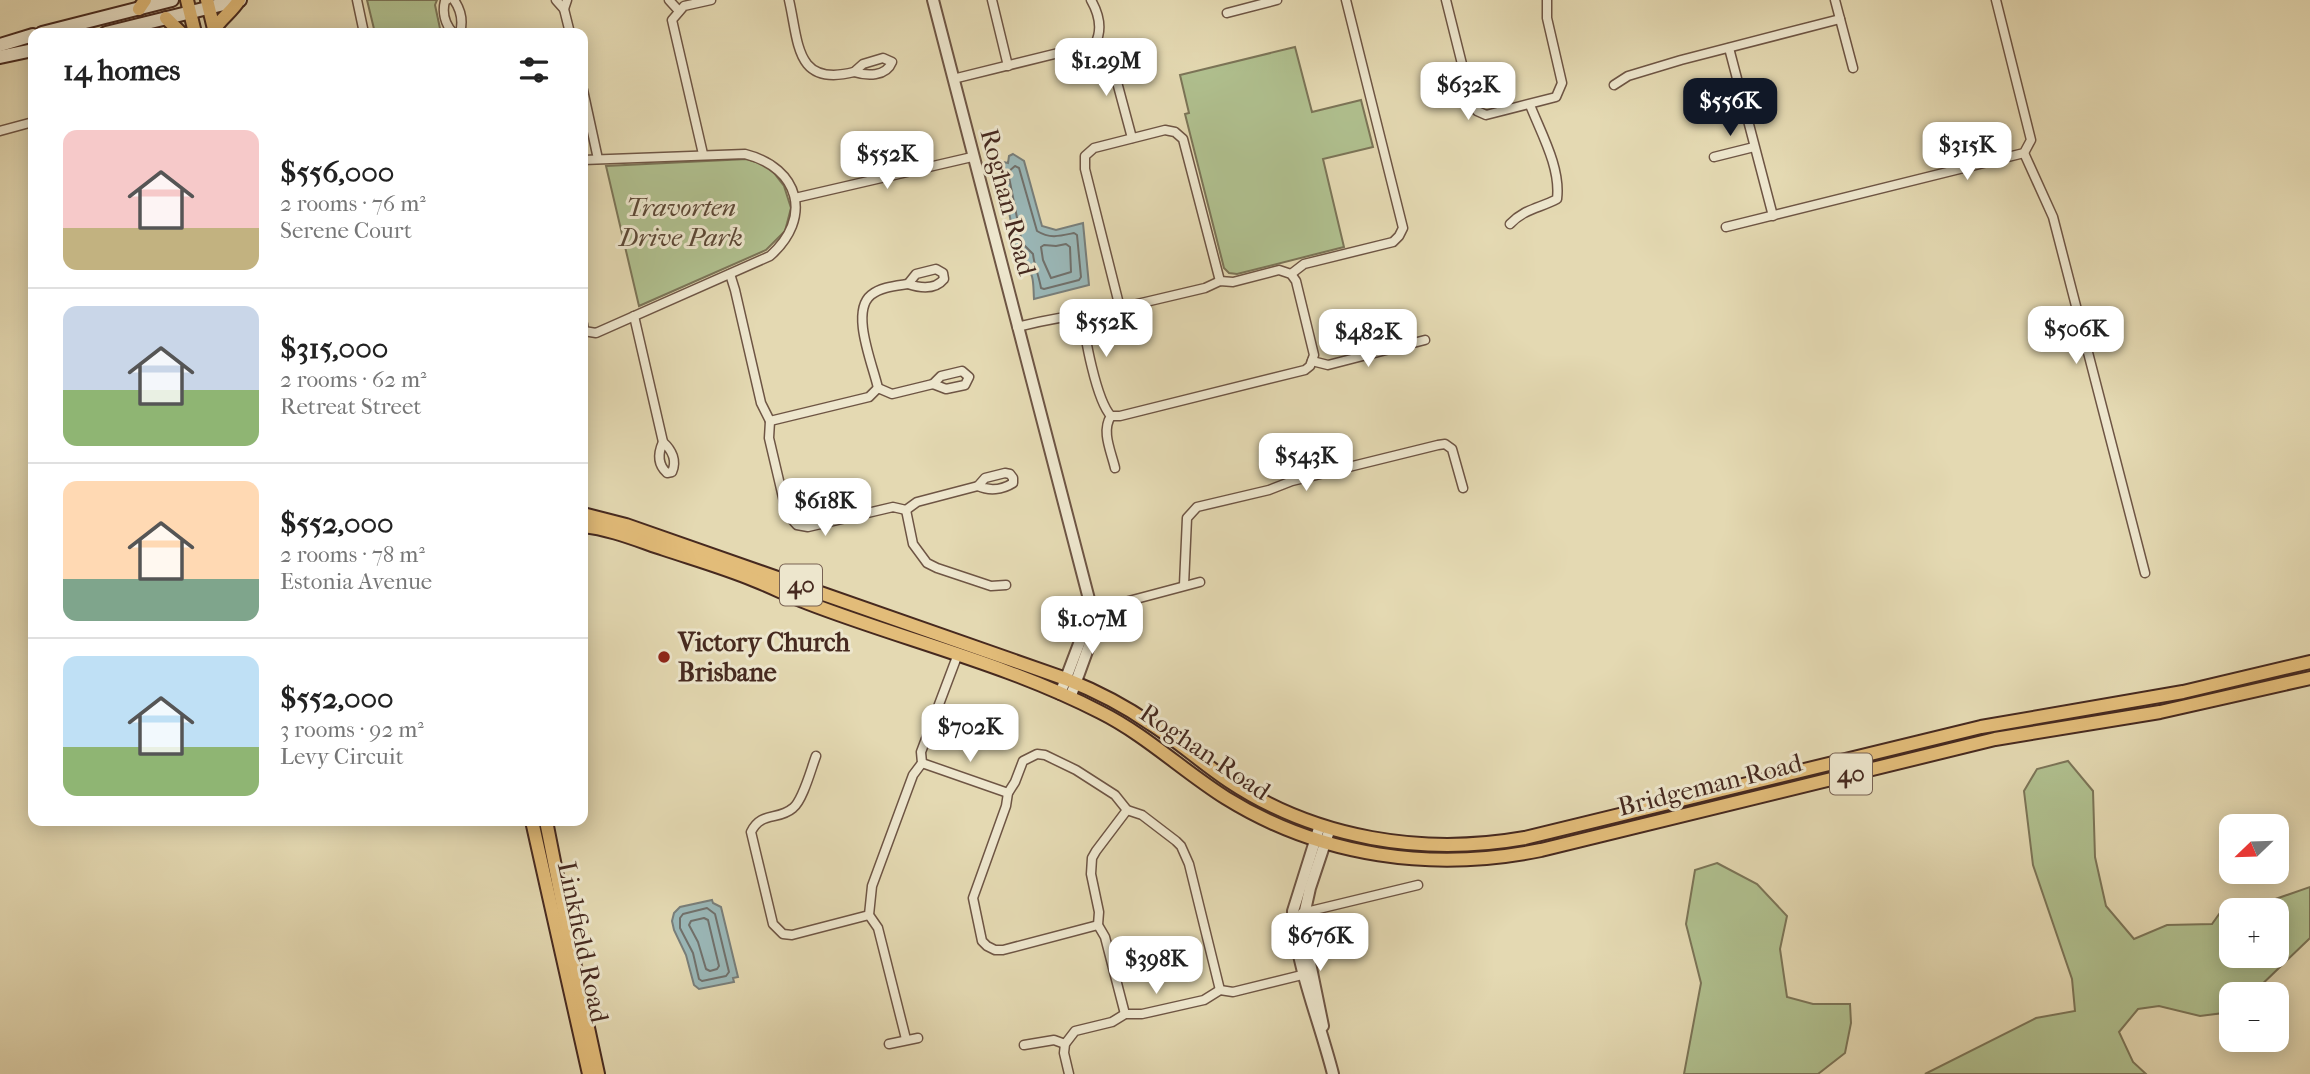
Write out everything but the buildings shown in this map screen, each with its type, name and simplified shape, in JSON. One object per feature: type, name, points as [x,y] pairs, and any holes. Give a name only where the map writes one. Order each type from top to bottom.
[{"type":"main road","points":[[60,28],[142,5],[172,0]]},
{"type":"main road","points":[[126,28],[166,18],[189,6],[240,0]]},
{"type":"main road","points":[[218,28],[240,0]]},
{"type":"main road","points":[[208,4],[214,28]]},
{"type":"main road","points":[[189,6],[194,28]]},
{"type":"main road","points":[[166,18],[176,28]]},
{"type":"main road","points":[[0,45],[28,37]]},
{"type":"main road","points":[[0,57],[28,51]]},
{"type":"main road","name":"40","points":[[588,515],[626,525],[1071,681]]},
{"type":"main road","name":"40","points":[[588,527],[620,534],[723,569],[808,603],[958,654],[1065,696]]},
{"type":"main road","name":"Bridgeman Road","points":[[1325,827],[1371,838],[1418,844],[1504,842],[1981,727],[2183,692],[2310,662]]},
{"type":"main road","name":"Bridgeman Road","points":[[1320,842],[1369,854],[1415,859],[1470,860],[1520,854],[1995,739],[2186,707],[2310,678]]},
{"type":"main road","name":"Roghan Road","points":[[1071,681],[1152,724],[1250,794],[1325,827]]},
{"type":"main road","points":[[2183,692],[2186,707]]},
{"type":"main road","name":"Roghan Road","points":[[1065,696],[1130,729],[1227,799],[1276,825],[1320,842]]},
{"type":"main road","name":"Linkfield Road","points":[[533,826],[589,1074]]},
{"type":"main road","name":"Linkfield Road","points":[[547,826],[598,1074]]},
{"type":"street","points":[[447,0],[444,1],[443,9],[448,28]]},
{"type":"street","points":[[454,0],[458,6],[461,28]]},
{"type":"street","points":[[556,0],[564,9],[569,28]]},
{"type":"street","points":[[564,9],[567,0]]},
{"type":"street","points":[[669,0],[679,10]]},
{"type":"street","points":[[703,154],[673,20],[684,6],[711,0]]},
{"type":"street","points":[[789,0],[802,55],[809,67],[826,76],[836,77],[854,72]]},
{"type":"street","name":"Roghan Road","points":[[933,0],[1055,466],[1091,615],[1094,632],[1065,696]]},
{"type":"street","points":[[992,0],[1008,65]]},
{"type":"street","points":[[1091,0],[1100,26],[1095,44]]},
{"type":"street","points":[[1227,13],[1251,3],[1277,0]]},
{"type":"street","points":[[1291,274],[1304,264],[1393,242],[1403,228],[1346,0]]},
{"type":"street","points":[[1446,0],[1472,104],[1477,111],[1486,115],[1556,97],[1562,83],[1547,18],[1547,0]]},
{"type":"street","points":[[1835,0],[1853,68]]},
{"type":"street","points":[[1726,227],[2024,153],[2031,139],[1996,0]]},
{"type":"street","points":[[356,1],[363,28]]},
{"type":"street","points":[[1614,85],[1628,76],[1681,60],[1840,19]]},
{"type":"street","points":[[953,79],[1095,44],[1104,47],[1110,56],[1132,138]]},
{"type":"street","points":[[1729,48],[1773,216]]},
{"type":"street","points":[[1510,224],[1521,213],[1557,199],[1556,172],[1530,105]]},
{"type":"street","points":[[588,113],[598,159]]},
{"type":"street","points":[[0,131],[28,123]]},
{"type":"street","points":[[1120,308],[1084,162],[1088,152],[1094,148],[1165,130],[1175,132],[1182,139],[1220,281]]},
{"type":"street","points":[[1714,157],[1754,147]]},
{"type":"street","points":[[588,160],[745,153],[762,158],[783,173],[797,208],[795,220],[782,245],[770,256],[596,332],[588,330]]},
{"type":"street","points":[[2024,153],[2053,217],[2144,573]]},
{"type":"street","points":[[795,198],[972,157]]},
{"type":"street","points":[[1017,327],[1059,317],[1099,313],[1205,288],[1220,281],[1233,282],[1279,270],[1291,274],[1296,281],[1314,351],[1312,361],[1305,370],[1111,416]]},
{"type":"street","points":[[730,274],[761,403],[770,421],[769,438],[785,506],[797,525],[808,527],[893,507],[906,510],[917,502],[978,486]]},
{"type":"street","points":[[878,388],[861,319],[863,305],[870,296],[880,290],[908,284]]},
{"type":"street","points":[[1084,314],[1085,335],[1103,404],[1111,416]]},
{"type":"street","points":[[634,316],[663,442]]},
{"type":"street","points":[[1312,361],[1328,365],[1425,340]]},
{"type":"street","points":[[878,388],[892,394],[933,384]]},
{"type":"street","points":[[770,421],[869,397],[878,388]]},
{"type":"street","points":[[1111,416],[1106,423],[1106,431],[1115,468]]},
{"type":"street","points":[[1184,586],[1187,518],[1197,507],[1445,444],[1452,449],[1463,488]]},
{"type":"street","points":[[906,510],[914,544],[927,563],[991,586],[1006,585]]},
{"type":"street","points":[[1091,615],[1200,582]]},
{"type":"street","points":[[906,1039],[878,928],[869,915],[872,886],[913,775],[922,762],[921,752],[958,654]]},
{"type":"street","points":[[1098,925],[1003,950],[995,950],[982,941],[974,898],[1006,806],[1008,793],[1016,782],[1023,761],[1037,754],[1045,755],[1076,770],[1115,795],[1127,810],[1142,815],[1181,846],[1189,864],[1220,990]]},
{"type":"street","points":[[816,756],[798,803],[785,813],[761,819],[751,832],[773,924],[783,934],[792,935],[869,915]]},
{"type":"street","points":[[922,762],[1008,793]]},
{"type":"street","points":[[1125,1014],[1105,937],[1098,925],[1099,912],[1091,874],[1092,859],[1127,810]]},
{"type":"street","points":[[1325,827],[1298,914],[1315,1016],[1333,1074]]},
{"type":"street","points":[[1298,914],[1418,885]]},
{"type":"street","points":[[1069,1074],[1064,1053],[1065,1044],[1075,1031],[1112,1022],[1125,1014],[1142,1014],[1203,1000],[1220,990],[1233,992],[1308,973]]},
{"type":"street","points":[[889,1044],[918,1038]]},
{"type":"street","points":[[1024,1045],[1054,1040],[1065,1044]]},
{"type":"green space","points":[[367,0],[437,0],[435,5],[440,28],[374,28]]},
{"type":"green space","points":[[1295,47],[1312,112],[1361,100],[1373,147],[1323,159],[1344,247],[1237,274],[1229,273],[1224,268],[1185,114],[1189,113],[1180,75]]},
{"type":"green space","name":"Travorten Drive Park","points":[[747,159],[771,169],[784,186],[791,208],[785,231],[766,250],[639,306],[606,166]]},
{"type":"green space","points":[[2068,761],[2093,791],[2095,857],[2106,906],[2134,939],[2167,925],[2212,924],[2219,914],[2219,968],[2279,968],[2264,982],[2219,982],[2219,1014],[2200,1016],[2159,1006],[2138,1009],[2119,1032],[2133,1062],[2146,1074],[1925,1074],[2036,1018],[2075,1011],[2072,979],[2033,865],[2024,791],[2037,769]]},
{"type":"green space","points":[[1717,863],[1757,884],[1787,916],[1780,949],[1787,997],[1813,1004],[1850,1004],[1851,1023],[1845,1053],[1818,1074],[1684,1074],[1701,983],[1686,924],[1695,870]]},
{"type":"green space","points":[[2310,887],[2310,938],[2289,958],[2289,898],[2278,898]]},
{"type":"water","points":[[1013,154],[1024,161],[1042,226],[1056,230],[1083,223],[1089,285],[1034,299],[1032,276],[1024,264],[1027,257],[1016,248],[999,161],[1008,163],[1009,156]]},
{"type":"water","points":[[712,900],[721,907],[738,977],[733,978],[734,982],[699,989],[694,985],[686,955],[672,921],[674,913],[680,907]]},
{"type":"place","name":"Victory Church Brisbane","points":[[664,657]]}]
